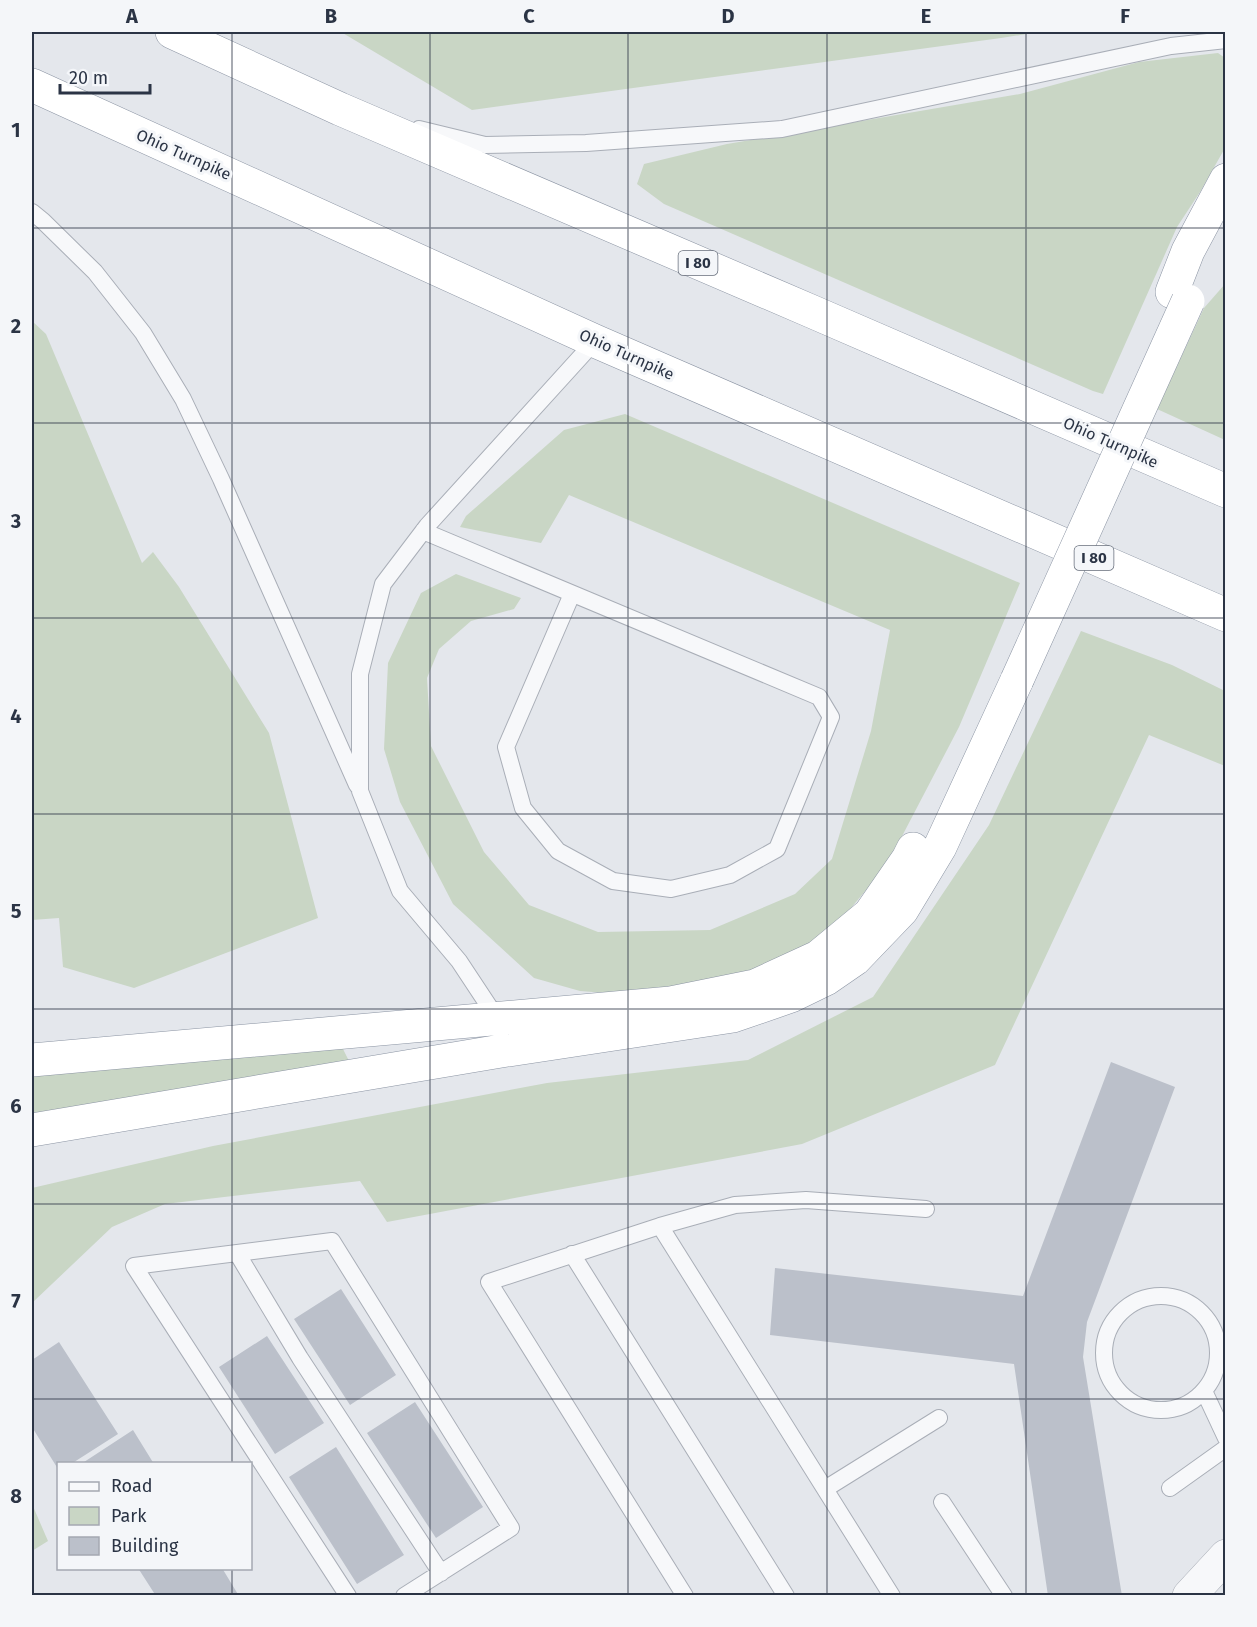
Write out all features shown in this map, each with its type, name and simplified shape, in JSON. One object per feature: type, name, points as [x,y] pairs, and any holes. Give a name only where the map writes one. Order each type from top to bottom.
[{"type":"highway","name":"Ohio Turnpike","points":[[172,32],[340,109],[1226,491]]},
{"type":"highway","name":"Ohio Turnpike","points":[[32,85],[595,341],[1226,615]]},
{"type":"highway","points":[[1180,297],[1188,251],[1226,180]]},
{"type":"highway","points":[[32,1130],[501,1051],[733,1016],[791,996],[826,979],[855,959],[902,910],[940,846],[1010,675],[1180,297],[1226,228]]},
{"type":"highway","points":[[32,1060],[671,1004],[755,986],[818,957],[870,914],[908,859],[1010,675]]},
{"type":"street","points":[[1189,1596],[1226,1556]]},
{"type":"lane","points":[[340,109],[485,145],[586,143],[782,129],[1171,46],[1226,40]]},
{"type":"lane","points":[[32,212],[95,272],[143,333],[183,399],[360,791],[400,891],[459,961],[498,1019],[501,1051]]},
{"type":"lane","points":[[360,791],[360,674],[383,584],[423,531],[595,341]]},
{"type":"lane","points":[[423,531],[819,697],[831,717],[777,849],[730,875],[671,889],[613,881],[558,851],[523,808],[506,747],[572,594]]},
{"type":"lane","points":[[685,1596],[489,1282],[660,1226],[735,1205],[806,1200],[926,1209]]},
{"type":"lane","points":[[660,1226],[892,1596]]},
{"type":"lane","points":[[348,1596],[134,1266],[332,1240],[511,1528],[404,1596]]},
{"type":"lane","points":[[237,1253],[300,1358],[441,1573]]},
{"type":"lane","points":[[572,1254],[786,1596]]},
{"type":"lane","points":[[1157,1296],[1176,1298],[1194,1305],[1208,1319],[1216,1336],[1218,1356],[1214,1374],[1204,1390],[1189,1402],[1163,1409],[1136,1404],[1121,1394],[1110,1379],[1105,1361],[1105,1342],[1111,1326],[1122,1311],[1139,1300],[1157,1296]]},
{"type":"lane","points":[[1204,1390],[1226,1438]]},
{"type":"lane","points":[[825,1489],[939,1418]]},
{"type":"lane","points":[[1170,1488],[1226,1448]]},
{"type":"lane","points":[[942,1502],[1004,1596]]},
{"type":"green space","points":[[341,32],[1039,32],[472,110]]},
{"type":"green space","points":[[1218,53],[1225,58],[1225,148],[1177,227],[1103,394],[664,204],[637,184],[644,164],[727,144],[1020,94],[1139,62]]},
{"type":"green space","points":[[1225,284],[1225,440],[1157,409],[1204,308]]},
{"type":"green space","points":[[32,321],[46,334],[142,563],[153,552],[179,587],[269,733],[318,918],[134,988],[63,967],[59,918],[32,920]]},
{"type":"green space","points":[[625,414],[1020,583],[959,727],[887,865],[820,945],[748,979],[643,996],[580,991],[534,978],[453,904],[400,802],[384,749],[388,663],[421,593],[456,574],[521,598],[514,609],[471,621],[439,649],[427,678],[431,746],[484,852],[529,905],[598,932],[710,930],[795,894],[832,859],[871,731],[890,630],[569,495],[541,543],[460,527],[466,516],[564,430]]},
{"type":"green space","points":[[1081,631],[1172,665],[1225,691],[1225,766],[1149,735],[995,1065],[802,1144],[387,1222],[360,1181],[165,1204],[112,1227],[32,1303],[32,1188],[213,1146],[547,1083],[748,1060],[873,997],[989,825]]},
{"type":"green space","points":[[321,1046],[343,1049],[350,1063],[32,1115],[32,1073]]},
{"type":"green space","points":[[32,1504],[48,1541],[32,1551]]},
{"type":"building","points":[[1111,1062],[1175,1087],[1087,1322],[1083,1357],[1122,1596],[1048,1596],[1014,1364],[770,1335],[775,1268],[1023,1296]]},
{"type":"building","points":[[341,1289],[396,1375],[350,1405],[294,1319]]},
{"type":"building","points":[[267,1336],[324,1423],[275,1454],[219,1367]]},
{"type":"building","points":[[59,1342],[118,1434],[74,1462],[57,1462],[57,1467],[32,1427],[32,1360]]},
{"type":"building","points":[[415,1402],[483,1507],[436,1538],[367,1433]]},
{"type":"building","points":[[133,1430],[153,1462],[84,1462]]},
{"type":"building","points":[[336,1447],[404,1555],[357,1584],[289,1477]]},
{"type":"building","points":[[139,1570],[223,1570],[239,1596],[156,1596]]}]
